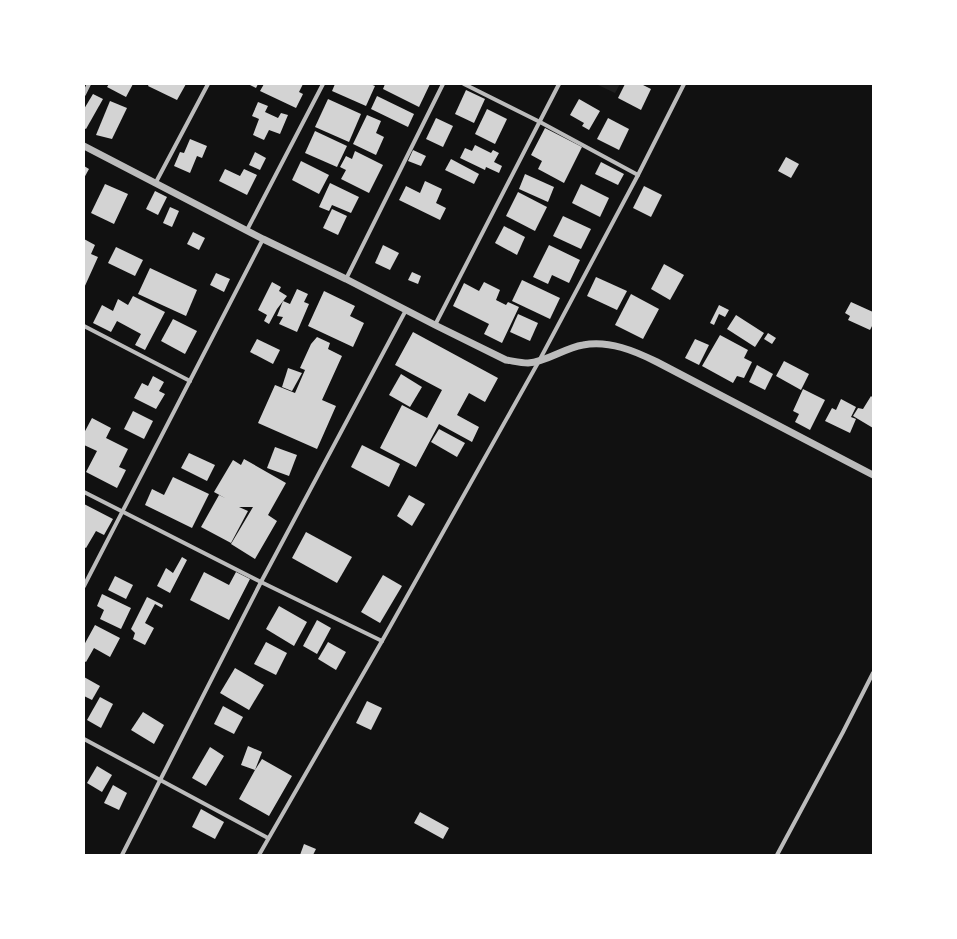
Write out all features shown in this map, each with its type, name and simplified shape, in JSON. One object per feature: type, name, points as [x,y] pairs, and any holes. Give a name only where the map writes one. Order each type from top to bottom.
[{"type":"street","points":[[84,94],[89,84]]},
{"type":"street","points":[[155,184],[208,84]]},
{"type":"street","points":[[247,230],[323,84]]},
{"type":"street","points":[[346,278],[443,84]]},
{"type":"street","points":[[464,84],[540,122],[638,175]]},
{"type":"street","points":[[436,325],[559,84]]},
{"type":"street","points":[[259,855],[382,641],[539,361],[638,175],[684,84]]},
{"type":"street","points":[[84,146],[263,239],[346,278],[506,360],[528,363],[539,361],[582,345],[594,344],[606,344],[632,351],[651,359],[873,475]]},
{"type":"street","points":[[84,586],[263,239]]},
{"type":"street","points":[[122,855],[261,582],[406,310]]},
{"type":"street","points":[[84,326],[190,381]]},
{"type":"street","points":[[84,492],[261,582],[382,641]]},
{"type":"street","points":[[777,855],[873,674]]},
{"type":"street","points":[[84,739],[268,838]]},
{"type":"shaded area","points":[[596,84],[620,84],[615,93]]},
{"type":"building","points":[[109,84],[133,84],[126,97],[107,87]]},
{"type":"building","points":[[149,84],[186,84],[177,100],[148,86]]},
{"type":"building","points":[[248,84],[258,84],[256,88]]},
{"type":"building","points":[[264,84],[303,84],[299,92],[303,94],[296,108],[260,91]]},
{"type":"building","points":[[335,84],[370,84],[375,86],[366,106],[332,91]]},
{"type":"building","points":[[385,84],[430,84],[419,107],[383,89]]},
{"type":"building","points":[[625,84],[641,84],[651,89],[641,110],[618,98]]},
{"type":"building","points":[[466,90],[485,99],[474,123],[455,114]]},
{"type":"building","points":[[93,94],[103,99],[86,129],[84,128],[84,109]]},
{"type":"building","points":[[377,96],[414,114],[408,127],[371,109]]},
{"type":"building","points":[[328,99],[361,114],[349,142],[315,127]]},
{"type":"building","points":[[579,99],[600,111],[589,130],[582,126],[584,123],[570,115]]},
{"type":"building","points":[[110,101],[127,108],[112,139],[96,135]]},
{"type":"building","points":[[258,102],[268,106],[265,112],[278,118],[281,113],[288,115],[280,134],[269,130],[264,140],[253,135],[259,119],[252,116]]},
{"type":"building","points":[[487,109],[507,119],[495,144],[475,134]]},
{"type":"building","points":[[367,115],[381,121],[376,133],[384,137],[376,155],[353,144]]},
{"type":"building","points":[[436,118],[453,126],[443,147],[426,139]]},
{"type":"building","points":[[608,118],[629,129],[619,150],[597,139]]},
{"type":"building","points":[[545,128],[582,147],[564,183],[538,169],[542,161],[531,155]]},
{"type":"building","points":[[315,131],[347,146],[337,167],[305,153]]},
{"type":"building","points":[[190,139],[207,146],[202,158],[197,156],[190,173],[174,166],[180,152],[184,153]]},
{"type":"building","points":[[475,145],[491,153],[493,150],[499,153],[494,162],[502,166],[499,173],[486,167],[485,170],[460,158],[465,148],[472,151]]},
{"type":"building","points":[[413,150],[426,156],[421,166],[408,161]]},
{"type":"building","points":[[355,151],[383,165],[369,193],[341,179],[346,170],[340,167],[346,156],[352,159]]},
{"type":"building","points":[[255,152],[266,158],[260,170],[249,165]]},
{"type":"building","points":[[786,157],[799,164],[791,178],[778,171]]},
{"type":"building","points":[[451,159],[479,174],[474,184],[445,170]]},
{"type":"building","points":[[301,161],[329,175],[319,194],[292,180]]},
{"type":"building","points":[[601,162],[624,174],[618,185],[595,174]]},
{"type":"building","points":[[84,166],[89,169],[84,178]]},
{"type":"building","points":[[225,169],[240,176],[244,169],[257,175],[247,195],[219,181]]},
{"type":"building","points":[[525,174],[554,187],[548,202],[519,189]]},
{"type":"building","points":[[425,181],[442,189],[436,203],[446,208],[440,220],[399,200],[406,186],[420,193]]},
{"type":"building","points":[[330,183],[359,197],[351,213],[332,205],[329,211],[319,207]]},
{"type":"building","points":[[105,184],[128,194],[114,224],[91,213]]},
{"type":"building","points":[[581,184],[609,198],[600,217],[572,203]]},
{"type":"building","points":[[644,186],[662,195],[651,217],[633,208]]},
{"type":"building","points":[[155,191],[167,197],[158,215],[146,209]]},
{"type":"building","points":[[518,192],[547,207],[535,231],[506,216]]},
{"type":"building","points":[[170,207],[179,211],[172,227],[163,223]]},
{"type":"building","points":[[332,209],[347,216],[338,235],[323,228]]},
{"type":"building","points":[[563,216],[591,229],[581,249],[553,236]]},
{"type":"building","points":[[504,226],[525,237],[517,255],[495,243]]},
{"type":"building","points":[[193,232],[205,238],[199,250],[187,244]]},
{"type":"building","points":[[84,239],[95,245],[91,254],[98,257],[84,288]]},
{"type":"building","points":[[383,245],[399,253],[390,270],[375,263]]},
{"type":"building","points":[[549,245],[580,260],[569,283],[552,275],[548,284],[533,277]]},
{"type":"building","points":[[116,247],[143,260],[135,276],[108,263]]},
{"type":"building","points":[[664,264],[684,275],[670,300],[651,289]]},
{"type":"building","points":[[150,268],[197,290],[186,316],[138,294]]},
{"type":"building","points":[[412,272],[421,276],[418,284],[408,280]]},
{"type":"building","points":[[216,273],[230,279],[224,292],[210,285]]},
{"type":"building","points":[[596,277],[627,291],[617,310],[587,296]]},
{"type":"building","points":[[522,280],[560,298],[550,319],[512,301]]},
{"type":"building","points":[[272,282],[281,287],[279,291],[287,296],[277,309],[269,324],[264,321],[267,315],[258,310]]},
{"type":"building","points":[[484,282],[500,290],[496,300],[506,305],[508,302],[519,307],[502,343],[484,334],[489,324],[453,306],[464,283],[479,291]]},
{"type":"building","points":[[297,289],[308,294],[304,302],[309,304],[297,332],[279,324],[283,317],[277,316],[283,301],[290,304]]},
{"type":"building","points":[[324,291],[355,306],[350,316],[364,323],[353,347],[308,326]]},
{"type":"building","points":[[631,294],[659,309],[643,339],[615,325]]},
{"type":"building","points":[[133,296],[165,312],[145,350],[135,345],[141,334],[117,321],[111,332],[93,323],[102,305],[113,311],[118,299],[128,305]]},
{"type":"building","points":[[851,302],[873,312],[873,324],[870,330],[848,320],[850,316],[845,313]]},
{"type":"building","points":[[719,305],[729,310],[725,317],[719,314],[714,325],[710,323]]},
{"type":"building","points":[[518,314],[538,323],[530,341],[510,332]]},
{"type":"building","points":[[736,315],[764,333],[755,347],[727,329]]},
{"type":"building","points":[[173,319],[197,331],[185,354],[161,341]]},
{"type":"building","points":[[413,332],[498,378],[485,402],[469,393],[457,415],[479,427],[472,442],[439,424],[416,467],[380,448],[402,405],[427,418],[442,390],[395,365]]},
{"type":"building","points":[[768,333],[776,338],[772,344],[764,339]]},
{"type":"building","points":[[720,335],[748,350],[744,358],[752,362],[744,378],[737,376],[733,383],[702,366]]},
{"type":"building","points":[[317,337],[330,343],[328,349],[342,356],[322,400],[336,406],[317,449],[258,423],[275,385],[295,393],[305,370],[300,368],[311,344]]},
{"type":"building","points":[[257,339],[280,350],[273,364],[250,352]]},
{"type":"building","points":[[695,339],[709,345],[699,365],[685,358]]},
{"type":"building","points":[[784,361],[809,374],[801,390],[776,376]]},
{"type":"building","points":[[757,365],[773,374],[765,390],[749,382]]},
{"type":"building","points":[[288,368],[302,373],[292,391],[282,387]]},
{"type":"building","points":[[401,374],[422,387],[410,407],[389,395]]},
{"type":"building","points":[[153,376],[164,382],[159,391],[165,394],[156,409],[134,398],[142,383],[148,386]]},
{"type":"building","points":[[803,389],[825,400],[810,430],[795,422],[799,414],[793,411]]},
{"type":"building","points":[[871,396],[873,398],[873,428],[853,416],[858,408],[863,409]]},
{"type":"building","points":[[841,399],[856,407],[851,417],[856,419],[850,433],[825,421],[832,408],[836,410]]},
{"type":"building","points":[[133,411],[153,421],[144,439],[124,429]]},
{"type":"building","points":[[92,418],[111,428],[106,438],[128,449],[119,467],[126,470],[117,488],[86,472],[97,451],[84,445],[84,433]]},
{"type":"building","points":[[439,429],[465,443],[457,457],[431,442]]},
{"type":"building","points":[[362,445],[400,464],[389,487],[351,467]]},
{"type":"building","points":[[275,447],[297,455],[289,476],[267,468]]},
{"type":"building","points":[[189,453],[215,465],[207,481],[181,468]]},
{"type":"building","points":[[244,459],[286,483],[268,515],[277,521],[255,559],[231,544],[253,507],[239,507],[248,511],[231,543],[201,527],[219,495],[225,498],[214,492],[233,460],[241,465]]},
{"type":"building","points":[[173,477],[209,494],[192,528],[145,505],[152,489],[164,495]]},
{"type":"building","points":[[409,495],[425,504],[412,526],[397,516]]},
{"type":"building","points":[[84,504],[113,519],[104,535],[96,531],[86,548],[84,547]]},
{"type":"building","points":[[306,532],[352,557],[337,583],[292,558]]},
{"type":"building","points":[[182,557],[187,560],[170,593],[157,586],[166,568],[173,573]]},
{"type":"building","points":[[204,572],[229,585],[236,572],[250,579],[229,620],[190,600]]},
{"type":"building","points":[[383,575],[402,586],[380,623],[361,612]]},
{"type":"building","points":[[115,576],[133,585],[126,599],[108,590]]},
{"type":"building","points":[[102,594],[131,608],[121,629],[100,619],[104,610],[97,606]]},
{"type":"building","points":[[147,597],[163,605],[162,608],[155,604],[145,623],[154,628],[145,645],[133,639],[135,633],[131,629]]},
{"type":"building","points":[[279,606],[307,622],[294,646],[266,629]]},
{"type":"building","points":[[317,620],[331,628],[317,654],[303,646]]},
{"type":"building","points":[[95,625],[120,638],[110,657],[94,648],[86,662],[84,661],[84,645]]},
{"type":"building","points":[[266,642],[287,653],[276,675],[254,664]]},
{"type":"building","points":[[328,642],[346,652],[336,670],[318,659]]},
{"type":"building","points":[[235,668],[264,685],[249,710],[220,693]]},
{"type":"building","points":[[84,677],[100,686],[92,700],[84,696]]},
{"type":"building","points":[[100,697],[113,704],[101,728],[87,720]]},
{"type":"building","points":[[367,701],[382,708],[371,730],[356,723]]},
{"type":"building","points":[[223,706],[243,717],[234,734],[214,724]]},
{"type":"building","points":[[143,712],[164,725],[154,744],[131,730]]},
{"type":"building","points":[[248,746],[262,752],[255,770],[241,765]]},
{"type":"building","points":[[210,747],[224,756],[206,786],[192,778]]},
{"type":"building","points":[[262,759],[292,776],[269,816],[239,799]]},
{"type":"building","points":[[97,766],[112,775],[102,792],[87,783]]},
{"type":"building","points":[[113,785],[127,793],[119,810],[104,803]]},
{"type":"building","points":[[201,809],[224,822],[215,839],[192,827]]},
{"type":"building","points":[[420,812],[449,828],[443,839],[414,823]]},
{"type":"building","points":[[304,844],[316,849],[313,855],[300,855]]}]
